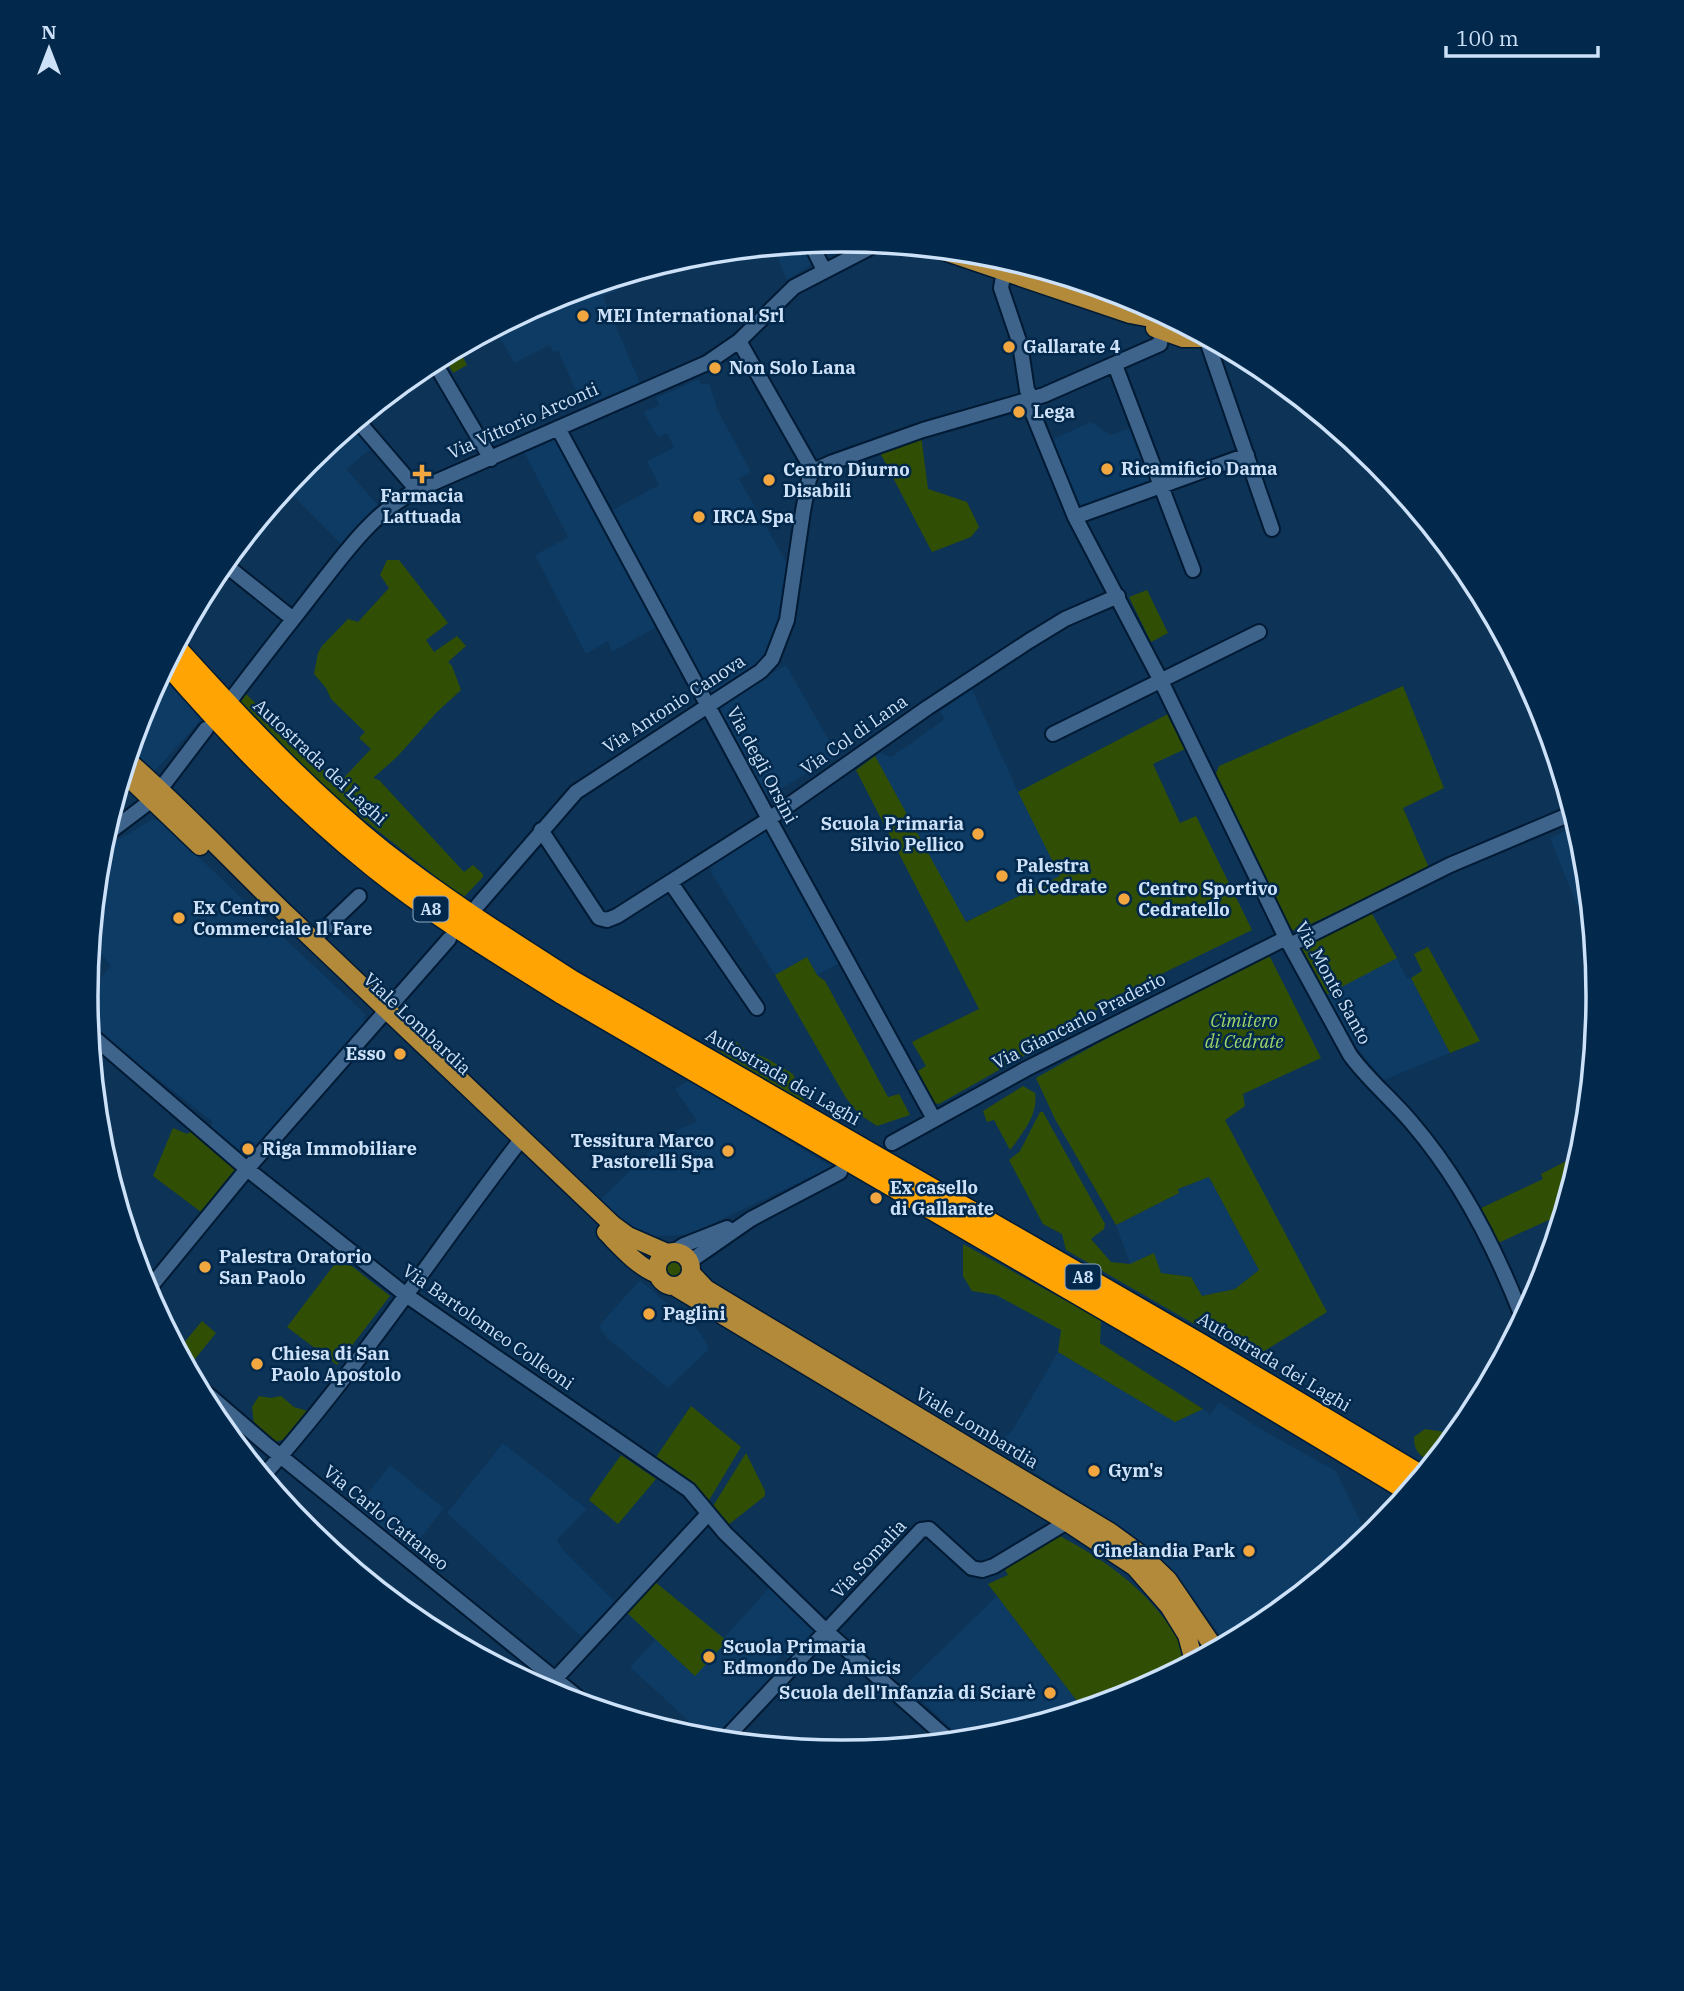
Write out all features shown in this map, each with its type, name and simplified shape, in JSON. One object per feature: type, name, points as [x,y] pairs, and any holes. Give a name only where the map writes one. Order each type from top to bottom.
[{"type":"highway","name":"Autostrada dei Laghi","points":[[181,654],[238,717],[312,790],[383,851],[475,918],[572,981],[1200,1344],[1413,1471]]},
{"type":"highway","name":"A8","points":[[173,670],[260,762],[334,832],[374,868],[464,933],[575,1001],[1401,1485]]},
{"type":"main road","points":[[993,267],[1028,275]]},
{"type":"main road","points":[[1071,288],[1130,314],[1162,332],[1177,331]]},
{"type":"main road","points":[[134,768],[156,794]]},
{"type":"main road","points":[[131,777],[156,794]]},
{"type":"main road","name":"Viale Lombardia","points":[[156,794],[313,940],[383,1015],[613,1226],[628,1236],[670,1252]]},
{"type":"main road","name":"Viale Lombardia","points":[[156,794],[632,1258],[657,1274]]},
{"type":"main road","points":[[670,1252],[681,1253],[690,1267],[684,1282],[674,1286],[666,1284],[657,1274],[660,1258],[670,1252]]},
{"type":"main road","name":"Viale Lombardia","points":[[690,1267],[706,1289],[1121,1540],[1168,1580],[1210,1642]]},
{"type":"main road","name":"Viale Lombardia","points":[[674,1286],[1067,1522],[1135,1567],[1169,1606],[1187,1635],[1192,1652]]},
{"type":"street","name":"Via Vittorio Arconti","points":[[233,696],[351,546],[394,503],[417,490],[707,363],[739,341],[794,286],[860,252]]},
{"type":"street","points":[[815,253],[824,270]]},
{"type":"street","name":"Via Monte Santo","points":[[1004,271],[1001,288],[1023,355],[1027,390],[1032,398],[1031,409],[1075,517],[1161,681],[1288,941],[1350,1055],[1360,1069],[1413,1123],[1441,1160],[1503,1266],[1518,1305]]},
{"type":"street","points":[[739,341],[813,471],[923,430],[1032,398],[1115,365],[1162,332]]},
{"type":"street","points":[[1212,350],[1272,529]]},
{"type":"street","points":[[1115,365],[1193,570]]},
{"type":"street","points":[[439,371],[491,458]]},
{"type":"street","points":[[363,427],[417,490]]},
{"type":"street","name":"Via degli Orsini","points":[[558,428],[934,1119]]},
{"type":"street","points":[[1075,517],[1247,455]]},
{"type":"street","name":"Via Antonio Canova","points":[[478,905],[576,792],[761,671],[772,659],[788,620],[803,511],[813,471]]},
{"type":"street","points":[[232,570],[293,619]]},
{"type":"street","name":"Via Col di Lana","points":[[541,830],[599,918],[607,920],[617,916],[769,819],[927,708],[1029,641],[1065,619],[1118,596]]},
{"type":"street","points":[[1053,734],[1259,632]]},
{"type":"street","points":[[118,825],[156,794],[206,729]]},
{"type":"street","name":"Via Giancarlo Praderio","points":[[892,1143],[1148,1006],[1450,865],[1564,817]]},
{"type":"street","points":[[671,883],[757,1008]]},
{"type":"street","points":[[313,940],[359,896]]},
{"type":"street","points":[[155,1281],[247,1169],[449,939]]},
{"type":"street","name":"Via Bartolomeo Colleoni","points":[[100,1043],[247,1169],[406,1295],[689,1490],[708,1514],[827,1632],[941,1733]]},
{"type":"street","points":[[269,1469],[406,1295],[516,1146]]},
{"type":"street","points":[[670,1252],[751,1219],[840,1172]]},
{"type":"street","points":[[690,1267],[751,1219]]},
{"type":"street","name":"Via Carlo Cattaneo","points":[[221,1405],[535,1673]]},
{"type":"street","points":[[553,1681],[708,1514]]},
{"type":"street","name":"Via Somalia","points":[[733,1731],[921,1530],[929,1529],[972,1568],[982,1570],[994,1566],[1067,1522]]},
{"type":"shaded area","points":[[809,253],[814,263],[787,280],[777,255]]},
{"type":"shaded area","points":[[617,287],[618,290],[603,296],[640,383],[593,402],[590,395],[581,402],[558,350],[553,352],[550,345],[514,363],[499,335],[557,308]]},
{"type":"shaded area","points":[[699,379],[701,385],[709,383],[718,411],[751,472],[739,479],[790,569],[782,621],[765,656],[758,666],[709,694],[609,512],[659,485],[647,461],[674,448],[667,433],[658,437],[643,412],[659,405],[656,398]]},
{"type":"shaded area","points":[[1091,422],[1111,435],[1132,427],[1152,482],[1083,506],[1079,504],[1051,440]]},
{"type":"shaded area","points":[[356,432],[371,449],[346,469],[378,505],[342,545],[292,495]]},
{"type":"shaded area","points":[[556,435],[600,520],[660,625],[612,652],[608,641],[586,654],[535,555],[568,537],[523,450]]},
{"type":"shaded area","points":[[786,665],[838,756],[766,797],[720,713],[722,704],[735,694]]},
{"type":"shaded area","points":[[168,683],[202,719],[153,773],[137,757]]},
{"type":"shaded area","name":"Scuola Primaria Silvio Pellico","points":[[972,689],[1018,792],[1061,876],[965,922],[875,756],[880,753],[891,757],[945,719],[940,711]]},
{"type":"shaded area","points":[[152,820],[159,820],[365,1014],[364,1026],[296,1099],[249,1158],[210,1127],[213,1122],[148,1071],[144,1075],[100,1035],[99,980],[111,966],[100,952],[104,898],[114,842]]},
{"type":"shaded area","points":[[768,830],[842,962],[817,975],[807,957],[775,975],[710,871],[712,870],[708,864]]},
{"type":"shaded area","points":[[1567,830],[1581,907],[1578,908],[1550,838]]},
{"type":"shaded area","points":[[1303,947],[1395,955],[1407,979],[1411,978],[1450,1053],[1384,1080],[1357,1048],[1302,952]]},
{"type":"shaded area","name":"Tessitura Marco Pastorelli Spa","points":[[689,1080],[832,1167],[689,1235],[654,1236],[638,1230],[600,1200],[667,1135],[697,1121],[675,1089]]},
{"type":"shaded area","points":[[1209,1177],[1259,1270],[1235,1289],[1202,1296],[1191,1277],[1161,1273],[1130,1264],[1116,1225],[1179,1193],[1178,1189]]},
{"type":"shaded area","points":[[640,1280],[670,1306],[676,1306],[687,1314],[706,1342],[708,1350],[668,1388],[607,1338],[599,1326]]},
{"type":"shaded area","points":[[1058,1352],[1175,1422],[1203,1409],[1210,1415],[1219,1402],[1336,1471],[1363,1527],[1295,1586],[1221,1636],[1177,1576],[1155,1552],[1121,1527],[1005,1454],[1000,1441],[1012,1431]]},
{"type":"shaded area","points":[[503,1443],[587,1509],[557,1540],[563,1550],[615,1602],[581,1636],[447,1513]]},
{"type":"shaded area","points":[[390,1465],[444,1508],[408,1554],[355,1510]]},
{"type":"shaded area","name":"Scuola Primaria Edmondo De Amicis","points":[[654,1581],[724,1638],[769,1588],[816,1630],[789,1660],[782,1654],[773,1664],[780,1671],[724,1730],[692,1724],[630,1667],[655,1640],[625,1611]]},
{"type":"shaded area","points":[[997,1596],[1077,1701],[1035,1714],[953,1731],[916,1695],[910,1697],[901,1689]]},
{"type":"green space","points":[[462,356],[467,365],[453,373],[448,365]]},
{"type":"green space","points":[[921,435],[928,489],[967,502],[979,527],[971,537],[932,552],[879,451]]},
{"type":"green space","points":[[387,560],[399,560],[448,623],[426,640],[434,652],[457,636],[466,646],[448,662],[461,690],[436,713],[397,757],[373,778],[379,780],[464,872],[473,865],[483,874],[463,898],[334,796],[238,703],[245,693],[338,784],[371,749],[359,738],[365,732],[331,699],[314,674],[318,653],[348,619],[358,622],[389,588],[380,575]]},
{"type":"green space","points":[[1147,590],[1168,633],[1151,642],[1129,597]]},
{"type":"green space","points":[[1403,686],[1444,788],[1403,808],[1429,868],[1296,931],[1290,929],[1215,776],[1219,766]]},
{"type":"green space","name":"Centro Sportivo Cedratello","points":[[1168,714],[1185,749],[1153,764],[1180,823],[1196,816],[1252,930],[1114,997],[1075,1027],[939,1104],[934,1103],[918,1071],[926,1066],[912,1042],[979,1009],[856,770],[875,756],[966,922],[1060,876],[1018,792]]},
{"type":"green space","points":[[1371,912],[1397,958],[1326,995],[1302,952],[1305,943]]},
{"type":"green space","points":[[1428,947],[1480,1041],[1450,1053],[1411,978],[1422,971],[1414,954]]},
{"type":"green space","name":"Cimitero di Cedrate","points":[[1269,955],[1321,1058],[1243,1094],[1245,1106],[1225,1120],[1327,1312],[1253,1358],[1066,1250],[1062,1234],[1043,1224],[1009,1160],[1020,1151],[1040,1112],[1043,1112],[1105,1224],[1104,1229],[1091,1239],[1111,1262],[1130,1264],[1154,1253],[1161,1273],[1191,1277],[1202,1296],[1235,1289],[1259,1270],[1209,1177],[1178,1189],[1179,1193],[1116,1225],[1055,1119],[1036,1078],[1150,1014]]},
{"type":"green space","points":[[807,957],[817,975],[825,981],[888,1097],[899,1094],[910,1115],[877,1126],[859,1114],[846,1098],[775,975]]},
{"type":"green space","points":[[735,1041],[746,1050],[793,1074],[805,1103],[717,1050]]},
{"type":"green space","points":[[1023,1086],[1035,1093],[1036,1101],[1032,1116],[1010,1150],[994,1120],[987,1122],[983,1111]]},
{"type":"green space","points":[[173,1128],[187,1134],[192,1131],[236,1168],[201,1212],[153,1176]]},
{"type":"green space","points":[[1567,1160],[1552,1218],[1496,1244],[1477,1210],[1543,1179],[1541,1174]]},
{"type":"green space","points":[[963,1244],[1101,1320],[1100,1343],[1203,1409],[1175,1422],[1058,1352],[1061,1330],[996,1295],[972,1291],[963,1276]]},
{"type":"green space","points":[[340,1257],[390,1296],[337,1365],[287,1327]]},
{"type":"green space","points":[[674,1258],[682,1261],[685,1269],[682,1277],[674,1280],[666,1277],[663,1269],[666,1261]]},
{"type":"green space","points":[[202,1321],[216,1333],[194,1360],[184,1342]]},
{"type":"green space","points":[[259,1396],[281,1396],[294,1407],[308,1411],[286,1439],[274,1442],[254,1424],[252,1407]]},
{"type":"green space","points":[[691,1406],[741,1447],[708,1502],[654,1460]]},
{"type":"green space","points":[[1425,1429],[1444,1432],[1424,1457],[1417,1450],[1414,1437]]},
{"type":"green space","points":[[746,1453],[765,1496],[728,1525],[713,1506]]},
{"type":"green space","points":[[621,1455],[656,1479],[618,1524],[589,1500]]},
{"type":"green space","points":[[1060,1536],[1090,1553],[1131,1583],[1155,1607],[1178,1637],[1183,1657],[1127,1683],[1077,1701],[988,1584],[1008,1575],[1004,1568]]},
{"type":"green space","points":[[654,1581],[727,1641],[695,1676],[625,1611]]},
{"type":"place","name":"MEI International Srl","points":[[583,316]]},
{"type":"place","name":"Gallarate 4","points":[[1009,347]]},
{"type":"place","name":"Non Solo Lana","points":[[715,368]]},
{"type":"place","name":"Lega","points":[[1019,412]]},
{"type":"place","name":"Ricamificio Dama","points":[[1107,469]]},
{"type":"place","name":"Farmacia Lattuada","points":[[422,474]]},
{"type":"place","name":"Centro Diurno Disabili","points":[[769,480]]},
{"type":"place","name":"IRCA Spa","points":[[699,517]]},
{"type":"place","name":"Scuola Primaria Silvio Pellico","points":[[978,834]]},
{"type":"place","name":"Palestra di Cedrate","points":[[1002,876]]},
{"type":"place","name":"Centro Sportivo Cedratello","points":[[1124,899]]},
{"type":"place","name":"Ex Centro Commerciale Il Fare","points":[[179,918]]},
{"type":"place","name":"Esso","points":[[400,1054]]},
{"type":"place","name":"Riga Immobiliare","points":[[248,1149]]},
{"type":"place","name":"Tessitura Marco Pastorelli Spa","points":[[728,1151]]},
{"type":"place","name":"Ex casello di Gallarate","points":[[876,1198]]},
{"type":"place","name":"Palestra Oratorio San Paolo","points":[[205,1267]]},
{"type":"place","name":"Paglini","points":[[649,1314]]},
{"type":"place","name":"Chiesa di San Paolo Apostolo","points":[[257,1364]]},
{"type":"place","name":"Gym's","points":[[1094,1471]]},
{"type":"place","name":"Cinelandia Park","points":[[1249,1551]]},
{"type":"place","name":"Scuola Primaria Edmondo De Amicis","points":[[709,1657]]},
{"type":"place","name":"Scuola dell'Infanzia di Sciarè","points":[[1050,1693]]}]
